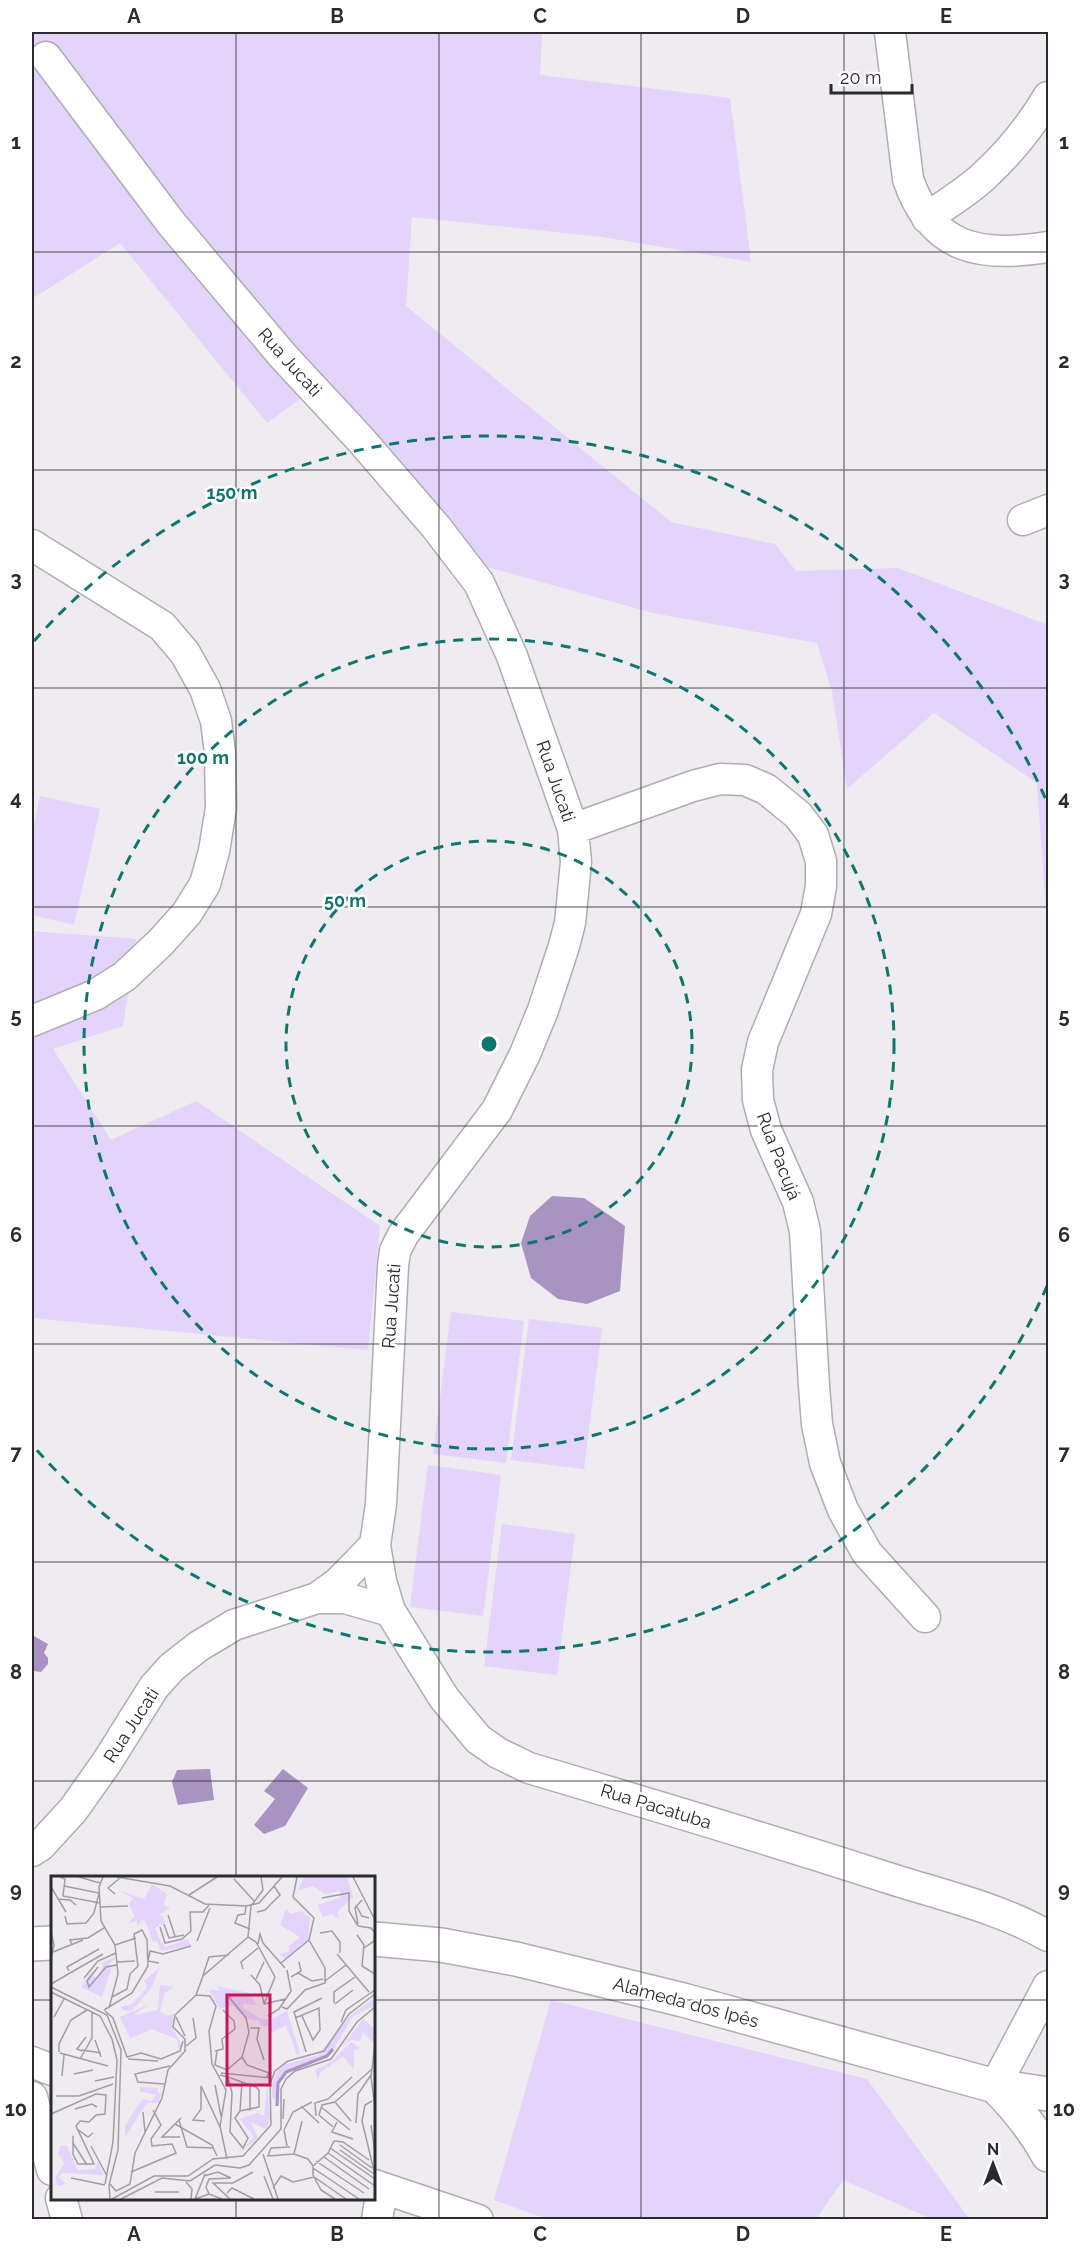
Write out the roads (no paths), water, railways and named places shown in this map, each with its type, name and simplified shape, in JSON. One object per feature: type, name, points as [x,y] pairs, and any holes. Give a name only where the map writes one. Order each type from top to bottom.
[{"type":"street","points":[[890,32],[908,179],[915,200],[927,218],[941,234],[962,246],[990,250],[1029,250],[1048,247]]},
{"type":"street","name":"Rua Jucati","points":[[32,1851],[40,1846],[73,1810],[107,1762],[154,1687],[171,1667],[199,1646],[234,1625],[316,1598],[338,1583],[375,1545],[381,1504],[395,1251],[403,1235],[497,1110],[525,1054],[554,978],[570,923],[576,862],[573,829],[513,657],[479,583],[436,527],[369,448],[283,356],[171,223],[46,57]]},
{"type":"street","points":[[927,218],[983,177],[1010,150],[1038,115],[1048,97]]},
{"type":"street","points":[[32,545],[162,626],[185,653],[205,689],[216,722],[220,753],[221,807],[214,850],[205,884],[187,913],[161,942],[125,976],[96,995],[32,1021]]},
{"type":"street","name":"Rua Pacujá","points":[[573,829],[693,786],[720,779],[744,780],[766,789],[798,815],[813,835],[821,861],[821,886],[816,914],[763,1042],[757,1070],[758,1100],[766,1130],[798,1202],[805,1230],[813,1386],[817,1424],[825,1463],[843,1510],[867,1553],[925,1617]]},
{"type":"street","name":"Rua Pacatuba","points":[[375,1545],[381,1581],[390,1611],[444,1698],[478,1739],[498,1753],[529,1768],[992,1911],[1024,1922],[1048,1936]]},
{"type":"street","name":"Rua Jucati","points":[[316,1598],[345,1598],[390,1611]]},
{"type":"street","name":"Alameda dos Ipês","points":[[375,1939],[441,1945],[516,1959],[683,2000],[995,2085],[1048,2094]]},
{"type":"street","points":[[32,1944],[51,1943]]},
{"type":"street","points":[[1048,1986],[995,2085],[1015,2106],[1039,2138],[1048,2155]]},
{"type":"street","points":[[32,2062],[51,2070]]},
{"type":"street","points":[[32,2097],[51,2166]]},
{"type":"street","points":[[377,2220],[378,2186],[478,2220]]},
{"type":"street","points":[[61,2200],[67,2220]]}]
